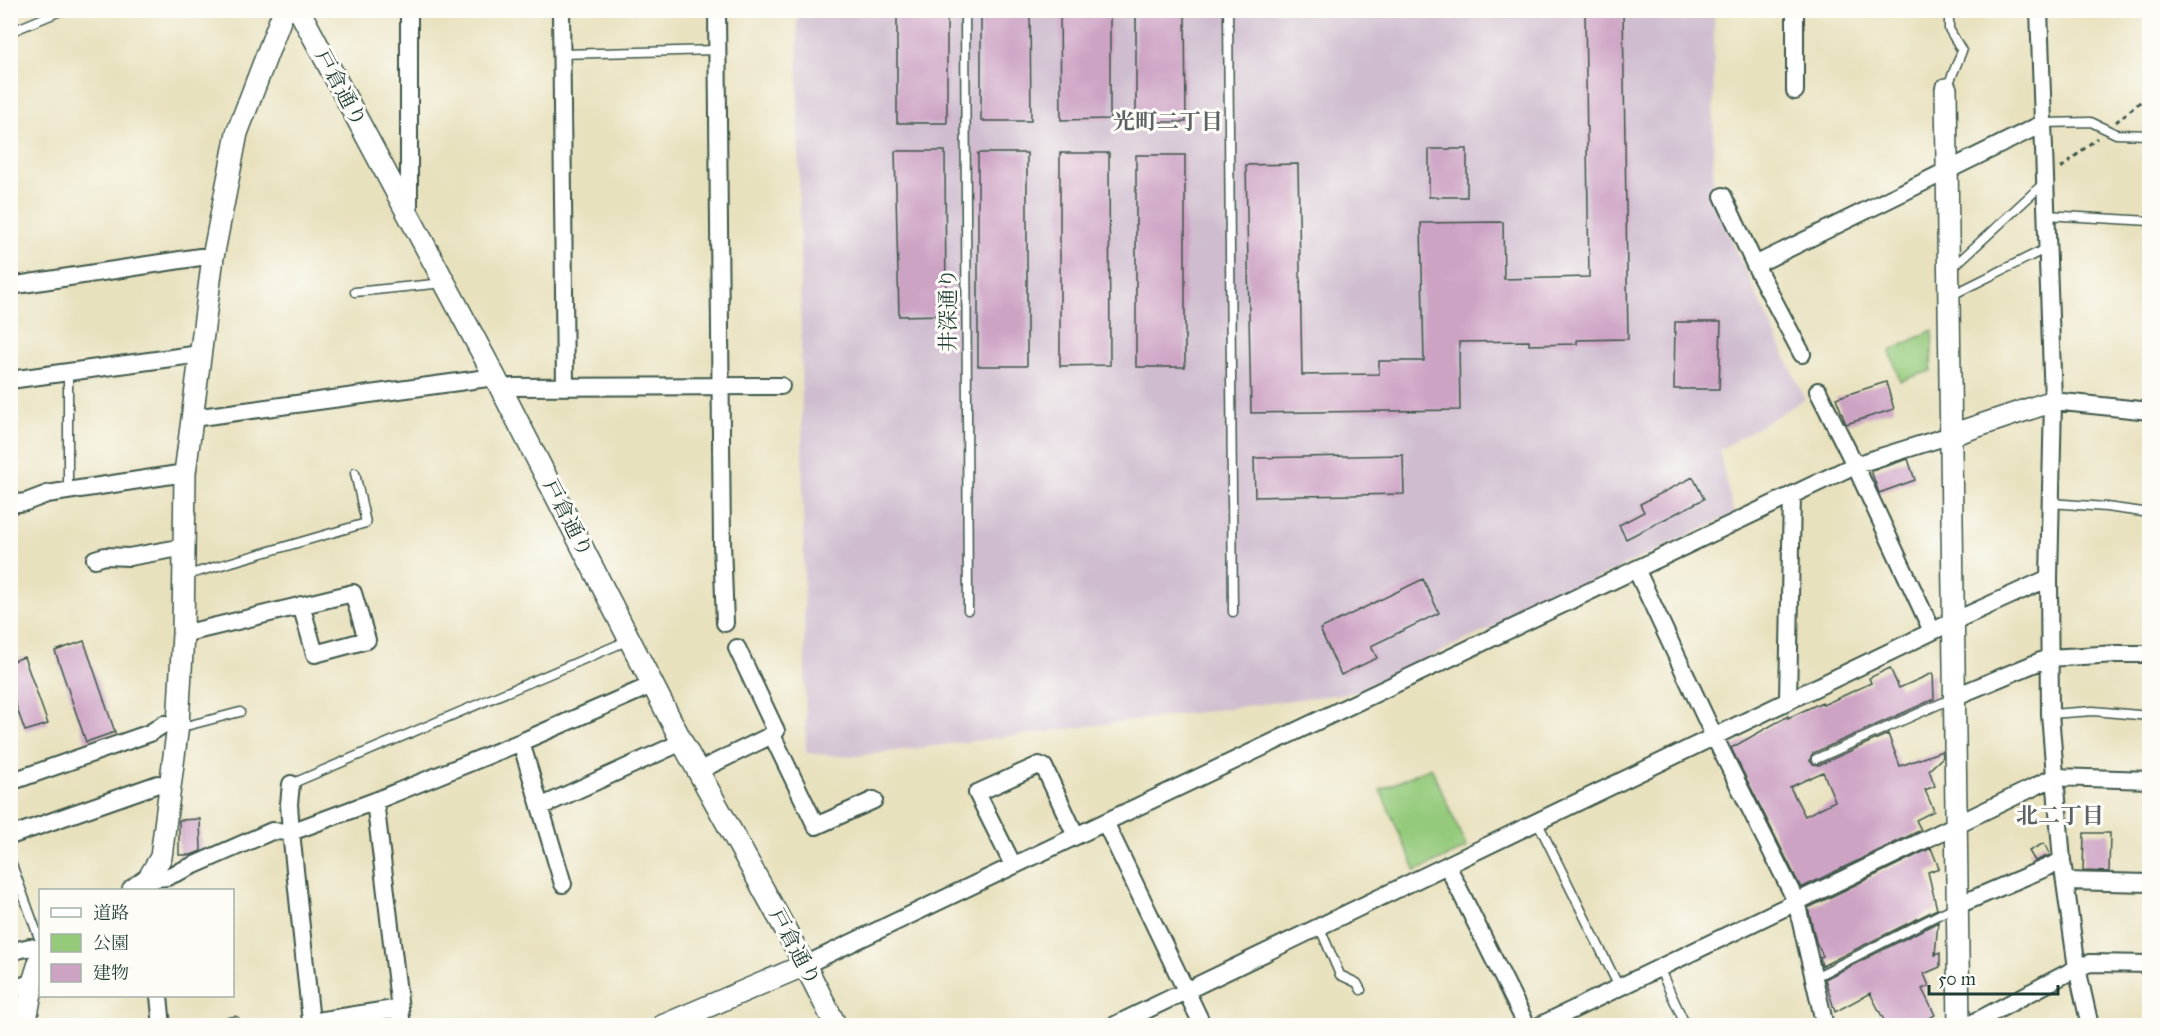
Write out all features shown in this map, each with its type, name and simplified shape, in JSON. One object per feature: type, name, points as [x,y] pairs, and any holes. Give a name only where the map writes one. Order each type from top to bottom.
[{"type":"street","points":[[144,887],[161,857],[178,725],[185,573],[185,472],[213,257],[237,133],[284,10]]},
{"type":"street","name":"戸倉通り","points":[[299,10],[498,382],[682,742],[805,964],[836,1026]]},
{"type":"street","points":[[408,10],[409,215]]},
{"type":"street","points":[[561,10],[565,386]]},
{"type":"street","points":[[717,10],[722,544],[725,623]]},
{"type":"street","points":[[1795,10],[1795,91]]},
{"type":"street","points":[[2039,10],[2053,401],[2048,658],[2050,714],[2062,861],[2077,968],[2090,1026]]},
{"type":"street","points":[[1947,89],[1959,1026]]},
{"type":"street","points":[[1755,265],[2044,123]]},
{"type":"street","points":[[1723,196],[1755,265],[1802,354]]},
{"type":"street","points":[[10,286],[200,257],[213,257]]},
{"type":"street","points":[[10,380],[200,354]]},
{"type":"street","points":[[193,418],[498,382],[565,386],[781,386]]},
{"type":"street","points":[[1818,391],[1932,631]]},
{"type":"street","points":[[662,1026],[805,964],[1855,465],[2053,401],[2150,411]]},
{"type":"street","points":[[10,504],[26,502],[47,494],[185,472]]},
{"type":"street","points":[[1788,700],[1792,495]]},
{"type":"street","points":[[95,559],[105,556],[129,557],[185,548]]},
{"type":"street","points":[[1636,569],[1714,736],[1796,901],[1825,1026]]},
{"type":"street","points":[[1113,1026],[1932,631],[2049,578]]},
{"type":"street","points":[[183,634],[301,605]]},
{"type":"street","points":[[698,771],[776,731],[737,648]]},
{"type":"street","points":[[1954,698],[2048,658],[2150,654]]},
{"type":"street","points":[[144,887],[272,831],[291,832],[375,801],[521,742],[652,685]]},
{"type":"street","points":[[10,782],[150,733],[164,724],[178,725]]},
{"type":"street","points":[[772,735],[816,826],[874,800]]},
{"type":"street","points":[[521,742],[562,884]]},
{"type":"street","points":[[540,807],[682,742]]},
{"type":"street","points":[[1013,866],[977,793],[1039,765],[1044,767],[1076,836]]},
{"type":"street","points":[[1539,1026],[2055,777],[2150,780]]},
{"type":"street","points":[[10,836],[158,784],[169,786]]},
{"type":"street","points":[[291,784],[289,804],[291,832],[311,1022],[400,1008]]},
{"type":"street","points":[[375,801],[402,1026]]},
{"type":"street","points":[[1105,822],[1203,1026]]},
{"type":"street","points":[[1956,906],[2062,861]]},
{"type":"street","points":[[1447,865],[1527,1026]]},
{"type":"street","points":[[2065,881],[2150,883]]},
{"type":"street","points":[[10,952],[30,947],[39,951]]},
{"type":"street","points":[[25,1026],[39,962]]},
{"type":"street","points":[[1967,1026],[2090,963],[2150,964]]},
{"type":"street","points":[[10,990],[33,982]]},
{"type":"street","points":[[159,997],[162,1026]]},
{"type":"lane","points":[[10,32],[63,10]]},
{"type":"lane","name":"井深通り","points":[[964,10],[968,610]]},
{"type":"lane","points":[[1228,10],[1233,612]]},
{"type":"lane","points":[[1947,89],[1962,51],[1949,29],[1949,10]]},
{"type":"lane","points":[[561,54],[717,50]]},
{"type":"lane","points":[[2044,123],[2091,122],[2116,134],[2150,135]]},
{"type":"lane","points":[[1949,271],[2046,181]]},
{"type":"lane","points":[[2046,215],[2150,221]]},
{"type":"lane","points":[[1949,296],[2047,248]]},
{"type":"lane","points":[[355,292],[445,283]]},
{"type":"lane","points":[[68,373],[68,491]]},
{"type":"lane","points":[[185,573],[194,573],[366,523],[355,473]]},
{"type":"lane","points":[[2050,502],[2150,513]]},
{"type":"lane","points":[[291,784],[629,640]]},
{"type":"lane","points":[[1816,759],[1954,698]]},
{"type":"lane","points":[[2050,714],[2093,711],[2150,716]]},
{"type":"lane","points":[[178,725],[190,725],[240,712]]},
{"type":"lane","points":[[1537,821],[1619,987]]},
{"type":"lane","points":[[10,859],[39,938]]},
{"type":"lane","points":[[1815,977],[1956,906]]},
{"type":"lane","points":[[1320,926],[1340,975],[1357,983],[1361,990]]},
{"type":"lane","points":[[1658,967],[1686,1026]]},
{"type":"lane","points":[[207,1026],[235,1021],[235,1026]]},
{"type":"shaded area","points":[[797,11],[1714,11],[1713,200],[1805,399],[1719,450],[1734,514],[1355,692],[849,757],[806,753]]},
{"type":"green space","points":[[1933,330],[1931,371],[1900,381],[1890,351]]},
{"type":"green space","points":[[1431,767],[1467,848],[1416,871],[1380,790]]},
{"type":"building","points":[[897,10],[947,10],[947,123],[897,123]]},
{"type":"building","points":[[981,10],[1030,10],[1031,121],[981,121]]},
{"type":"building","points":[[1060,10],[1110,10],[1110,119],[1061,120]]},
{"type":"building","points":[[1136,10],[1185,10],[1186,122],[1136,122]]},
{"type":"building","points":[[1585,10],[1623,10],[1628,339],[1577,340],[1577,344],[1529,345],[1529,341],[1459,342],[1460,410],[1251,413],[1246,165],[1298,164],[1302,375],[1379,374],[1379,361],[1424,361],[1421,223],[1503,222],[1504,279],[1589,277]]},
{"type":"building","points":[[1429,149],[1467,149],[1467,197],[1429,197]]},
{"type":"building","points":[[895,151],[945,151],[946,315],[899,316]]},
{"type":"building","points":[[978,153],[1027,153],[1027,366],[978,366]]},
{"type":"building","points":[[1060,153],[1109,153],[1110,365],[1060,366]]},
{"type":"building","points":[[1136,155],[1185,155],[1185,367],[1136,367]]},
{"type":"building","points":[[1675,322],[1721,322],[1719,389],[1674,389]]},
{"type":"building","points":[[1886,382],[1894,409],[1846,424],[1836,398]]},
{"type":"building","points":[[1403,455],[1404,494],[1255,497],[1254,458]]},
{"type":"building","points":[[1908,459],[1915,480],[1879,493],[1871,471]]},
{"type":"building","points":[[1693,477],[1704,499],[1626,539],[1619,525],[1644,512],[1640,504]]},
{"type":"building","points":[[1423,579],[1439,613],[1371,646],[1377,658],[1341,675],[1320,629]]},
{"type":"building","points":[[84,641],[115,732],[86,742],[55,651]]},
{"type":"building","points":[[24,657],[48,724],[25,731],[10,689],[10,662]]},
{"type":"building","points":[[1890,668],[1899,688],[1933,673],[1934,699],[1813,753],[1810,761],[1819,765],[1888,734],[1900,766],[1942,751],[1943,757],[1929,770],[1935,786],[1925,790],[1934,811],[1916,820],[1921,830],[1801,888],[1731,748],[1788,716],[1788,718],[1822,702],[1823,705],[1871,683],[1869,678]],"holes":[[[1823,772],[1835,801],[1805,816],[1790,787]]]},
{"type":"building","points":[[200,819],[201,851],[191,855],[179,855],[179,820]]},
{"type":"building","points":[[2084,833],[2110,833],[2109,872],[2083,871]]},
{"type":"building","points":[[2044,843],[2050,855],[2035,861],[2029,851]]},
{"type":"building","points":[[1931,848],[1939,868],[1928,872],[1937,909],[1822,966],[1820,957],[1823,956],[1816,942],[1808,908]]},
{"type":"building","points":[[1938,922],[1935,955],[1940,953],[1940,967],[1924,974],[1929,986],[1922,989],[1935,1015],[1926,1020],[1929,1026],[1887,1026],[1870,993],[1835,1012],[1825,979]]},
{"type":"district","name":"光町二丁目","points":[[1168,121]]},
{"type":"district","name":"北二丁目","points":[[2060,815]]}]
